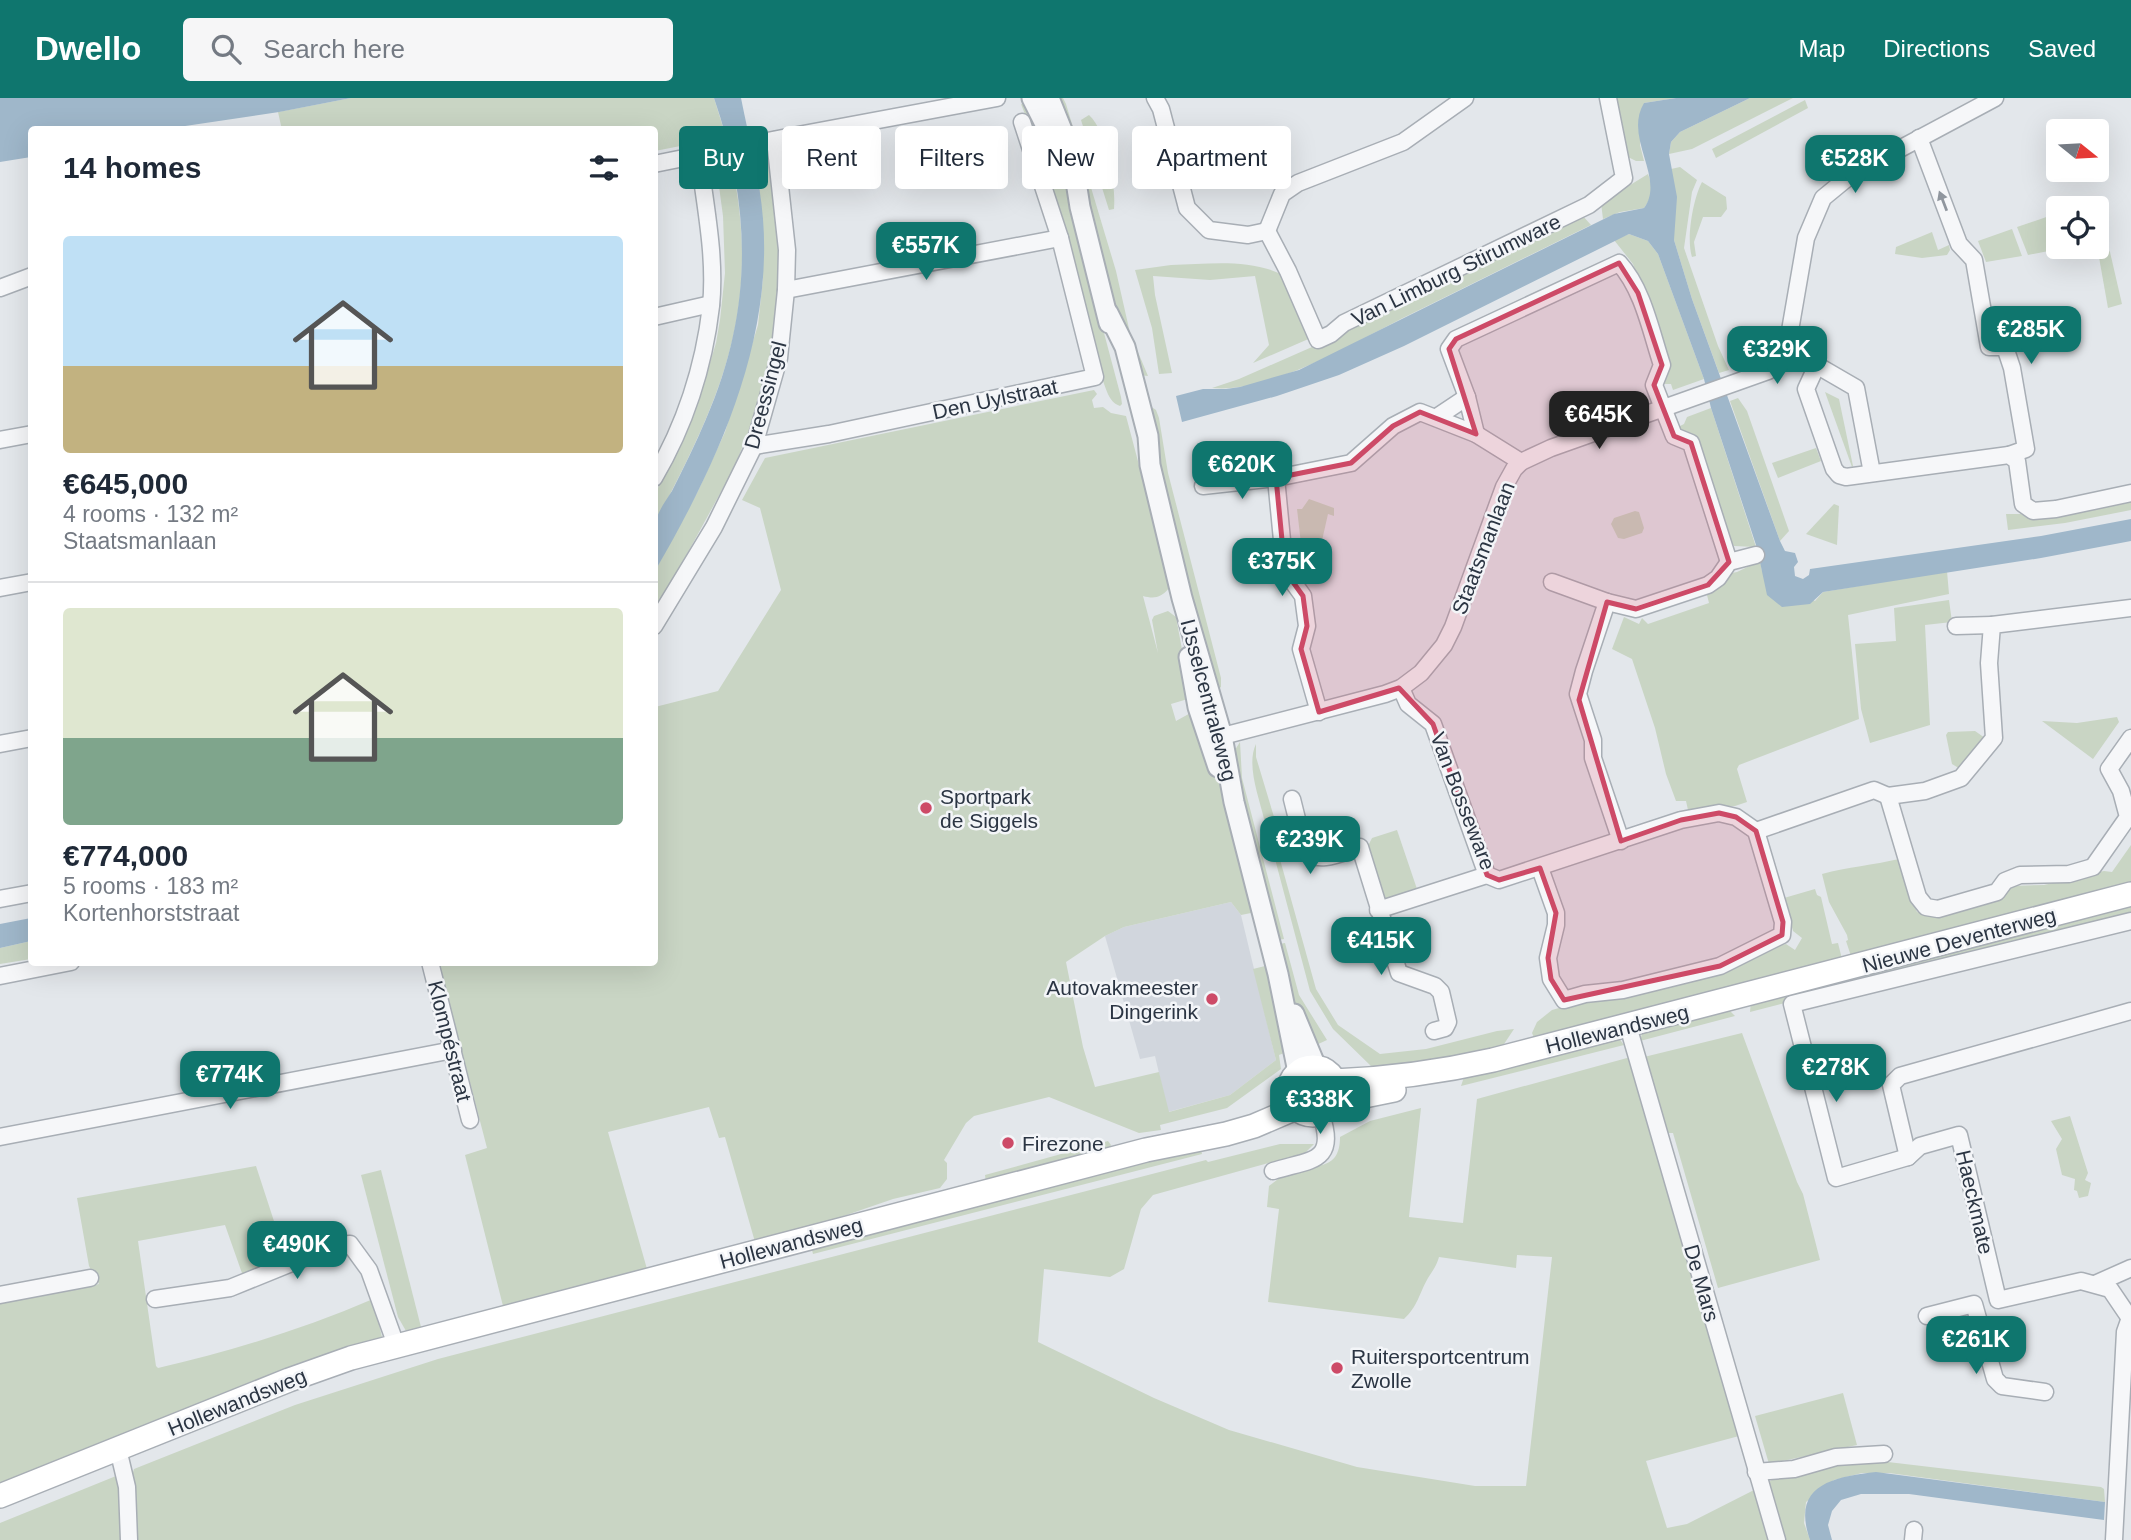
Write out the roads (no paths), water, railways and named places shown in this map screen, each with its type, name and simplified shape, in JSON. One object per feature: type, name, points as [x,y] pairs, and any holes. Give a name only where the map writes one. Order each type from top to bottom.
[{"type":"main road","name":"Nieuwe Deventerweg","points":[[1787,985],[2131,894]]},
{"type":"main road","name":"Hollewandsweg","points":[[1321,1087],[1422,1083],[1446,1071],[1787,985]]},
{"type":"main road","points":[[1290,1085],[1321,1087],[1307,1114],[1293,1102],[1290,1085]]},
{"type":"main road","name":"Hollewandsweg","points":[[0,1496],[289,1380],[396,1345],[1186,1141],[1226,1135],[1254,1126],[1293,1102]]},
{"type":"street","points":[[768,142],[997,98]]},
{"type":"street","name":"IJsselcentraleweg","points":[[1031,98],[1056,147],[1080,207]]},
{"type":"street","name":"IJsselcentraleweg","points":[[1049,98],[1074,169],[1080,207],[1108,313],[1125,347],[1148,436],[1150,465],[1215,738],[1278,974],[1321,1087]]},
{"type":"street","points":[[1155,98],[1161,109],[1187,208],[1209,230],[1248,235],[1267,231],[1282,194],[1298,183],[1403,142],[1465,98]]},
{"type":"street","name":"Van Limburg Stirumware","points":[[1267,231],[1318,340],[1344,323],[1588,205],[1625,178],[1608,98]]},
{"type":"street","points":[[1872,473],[1856,388],[1787,348],[1806,238],[1823,198],[1851,175],[1995,98]]},
{"type":"street","name":"Den Uylstraat","points":[[754,446],[829,434],[1095,377],[1060,238],[1022,122]]},
{"type":"street","points":[[1818,365],[1807,389],[1834,469],[1839,475],[1846,477],[2010,455],[2026,449],[2012,368],[2005,346],[1989,347],[1974,260],[1959,244],[1919,138]]},
{"type":"street","name":"Dreessingel","points":[[658,619],[714,527],[754,446],[779,358],[787,250],[773,141]]},
{"type":"street","points":[[658,163],[679,160]]},
{"type":"street","points":[[659,463],[682,420],[699,374],[711,304],[710,242],[703,189]]},
{"type":"street","points":[[786,290],[1060,238]]},
{"type":"street","points":[[1476,434],[1467,397],[1450,349],[1456,339],[1619,262],[1629,273],[1638,293],[1662,366],[1654,385],[1674,436],[1690,443],[1733,561]]},
{"type":"street","points":[[0,288],[28,278]]},
{"type":"street","points":[[658,316],[711,304]]},
{"type":"street","name":"Staatsmanlaan","points":[[1215,738],[1401,688],[1427,666],[1444,645],[1504,487],[1521,462],[1551,448],[1768,370],[1779,363],[1787,348]]},
{"type":"street","points":[[1437,417],[1467,397]]},
{"type":"street","points":[[1203,486],[1276,478],[1351,463],[1393,426],[1420,412],[1476,434],[1521,462]]},
{"type":"street","points":[[0,440],[28,435]]},
{"type":"street","points":[[2010,455],[2017,461],[2023,504],[2033,511],[2056,509],[2131,493]]},
{"type":"street","points":[[1276,478],[1285,571],[1303,596],[1307,626],[1301,649],[1319,712]]},
{"type":"street","points":[[1552,582],[1636,610],[1708,585],[1733,561],[1756,555]]},
{"type":"street","points":[[0,588],[28,583]]},
{"type":"street","points":[[1608,602],[1578,694],[1593,740],[1593,758],[1621,841]]},
{"type":"street","points":[[1956,626],[1993,625],[2131,608]]},
{"type":"street","points":[[1541,868],[1556,914],[1548,958],[1551,979],[1564,1000],[1585,994],[1623,990],[1720,965],[1782,935],[1783,922],[1756,831],[1874,790],[1888,796],[1926,791],[1961,778],[1994,738],[1989,663],[1993,625]]},
{"type":"street","name":"Van Bosseware","points":[[1401,688],[1408,704],[1433,724],[1487,875],[1499,880],[1681,820],[1719,813],[1736,817],[1756,831]]},
{"type":"street","points":[[1888,796],[1917,897],[1926,906],[1938,909],[1997,892],[2005,881],[2020,875],[2056,875],[2092,867],[2128,817],[2121,791],[2109,769],[2131,738]]},
{"type":"street","points":[[0,744],[28,739]]},
{"type":"street","points":[[1292,799],[1305,851],[1310,856],[1318,859],[1360,847],[1399,973],[1435,986],[1441,992],[1448,1022],[1445,1028],[1434,1031]]},
{"type":"street","points":[[1378,910],[1487,875]]},
{"type":"street","points":[[0,899],[28,894]]},
{"type":"street","points":[[2131,920],[1792,1004],[1836,1178],[1908,1157],[1891,1086],[1900,1076],[2131,1011]]},
{"type":"street","points":[[0,976],[51,966]]},
{"type":"street","name":"Klompéstraat","points":[[431,966],[470,1120]]},
{"type":"street","name":"De Mars","points":[[1628,1026],[1777,1540]]},
{"type":"street","points":[[0,1137],[453,1050]]},
{"type":"street","points":[[1273,1171],[1321,1155],[1327,1139],[1321,1087]]},
{"type":"street","name":"Haeckmate","points":[[1908,1157],[1920,1146],[1959,1135],[1998,1300]]},
{"type":"street","points":[[155,1299],[230,1288],[336,1245],[349,1244],[369,1270],[396,1345]]},
{"type":"street","points":[[2095,1284],[2131,1268]]},
{"type":"street","points":[[0,1295],[90,1278]]},
{"type":"street","points":[[1927,1317],[2081,1281],[2110,1289],[2130,1316],[2125,1332],[2113,1540]]},
{"type":"street","points":[[1974,1304],[1996,1379],[2002,1386],[2045,1392]]},
{"type":"street","points":[[118,1449],[127,1487],[129,1540]]},
{"type":"street","points":[[1756,1472],[1794,1469],[1836,1457],[1884,1454]]},
{"type":"water","points":[[0,98],[351,98],[185,126],[28,126],[28,157],[0,162]]},
{"type":"water","points":[[714,98],[741,98],[747,126],[722,126]]},
{"type":"water","points":[[1676,98],[1750,98],[1680,132],[1671,142],[1669,154],[1677,197],[1674,240],[1692,299],[1780,541],[1785,551],[1795,553],[1798,562],[1794,567],[1795,576],[1803,579],[1809,575],[1810,569],[2041,536],[2131,519],[2131,541],[1823,592],[1810,604],[1782,607],[1767,595],[1757,548],[1704,379],[1658,254],[1648,241],[1629,234],[1404,346],[1339,375],[1277,396],[1182,422],[1176,396],[1203,389],[1240,387],[1299,370],[1614,214],[1644,208],[1650,184],[1638,130],[1639,116],[1644,103]]},
{"type":"water","points":[[736,189],[759,189],[764,266],[759,312],[749,358],[719,446],[658,566],[658,516],[706,419],[732,339],[742,259],[741,219]]},
{"type":"water","points":[[28,919],[28,942],[0,948],[0,924]]},
{"type":"water","points":[[1876,1472],[2105,1502],[2104,1520],[1909,1494],[1861,1494],[1841,1500],[1832,1511],[1828,1525],[1832,1540],[1810,1540],[1806,1507],[1811,1496],[1830,1481]]},
{"type":"place","name":"Sportpark de Siggels","points":[[926,808]]},
{"type":"place","name":"Autovakmeester Dingerink","points":[[1212,999]]},
{"type":"place","name":"Firezone","points":[[1008,1143]]},
{"type":"place","name":"Ruitersportcentrum Zwolle","points":[[1337,1368]]}]
